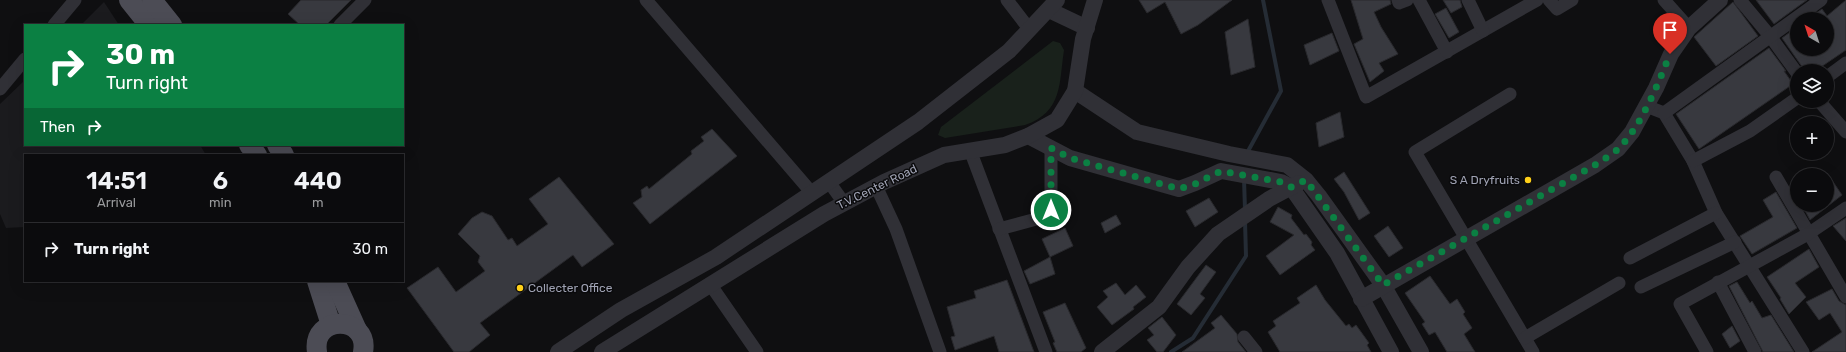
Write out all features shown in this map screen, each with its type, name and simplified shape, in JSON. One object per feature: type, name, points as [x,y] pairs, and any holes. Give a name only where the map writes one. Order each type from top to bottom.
[{"type":"main road","points":[[129,0],[148,24]]},
{"type":"main road","points":[[152,0],[171,24]]},
{"type":"main road","points":[[250,146],[256,154]]},
{"type":"main road","points":[[317,282],[331,325]]},
{"type":"main road","points":[[335,282],[364,343],[363,352]]},
{"type":"main road","points":[[314,350],[320,334],[331,325],[345,324],[357,330]]},
{"type":"street","points":[[55,24],[75,0]]},
{"type":"street","points":[[341,24],[365,0]]},
{"type":"street","points":[[646,0],[812,193]]},
{"type":"street","points":[[1008,0],[1030,30]]},
{"type":"street","name":"T.V.Center Road","points":[[602,352],[824,214],[876,186],[944,155],[1006,145],[1028,136],[1057,120],[1075,91],[1076,74],[1086,28],[1095,0]]},
{"type":"street","points":[[1328,0],[1366,97],[1537,0]]},
{"type":"street","points":[[1398,0],[1399,3],[1407,0]]},
{"type":"street","points":[[1419,0],[1447,52]]},
{"type":"street","points":[[1468,0],[1483,31]]},
{"type":"street","points":[[1549,0],[1557,9],[1572,0]]},
{"type":"street","points":[[1664,0],[1690,28]]},
{"type":"street","points":[[1361,299],[1383,285],[1595,165],[1618,149],[1632,132],[1656,88],[1670,54],[1690,28],[1720,0]]},
{"type":"street","points":[[1740,0],[1770,36],[1790,64]]},
{"type":"street","points":[[1664,112],[1821,0]]},
{"type":"street","points":[[558,352],[621,310],[716,257],[918,122],[1009,51],[1053,5],[1086,28]]},
{"type":"street","points":[[0,89],[24,60]]},
{"type":"street","points":[[1834,72],[1846,64]]},
{"type":"street","points":[[1075,91],[1138,132],[1229,154],[1287,165],[1306,180],[1383,285],[1421,352]]},
{"type":"street","points":[[1510,94],[1415,152],[1533,352]]},
{"type":"street","points":[[1693,161],[1750,131],[1790,103]]},
{"type":"street","points":[[1646,106],[1664,112],[1693,161],[1716,213],[1803,352]]},
{"type":"street","points":[[1825,108],[1846,132]]},
{"type":"street","points":[[1028,136],[1070,158],[1179,189],[1195,184],[1221,171],[1286,185],[1337,253],[1361,299],[1392,352]]},
{"type":"street","points":[[1000,229],[1040,218],[1051,210],[1051,148]]},
{"type":"street","points":[[970,150],[1046,352]]},
{"type":"street","points":[[1776,177],[1846,297]]},
{"type":"street","points":[[1102,352],[1160,308],[1188,267],[1218,234],[1269,199],[1286,185],[1306,180]]},
{"type":"street","points":[[829,182],[844,203]]},
{"type":"street","points":[[876,186],[896,229],[940,352]]},
{"type":"street","points":[[1707,352],[1680,304],[1808,234],[1846,208]]},
{"type":"street","points":[[1630,258],[1716,213]]},
{"type":"street","points":[[1641,287],[1735,242]]},
{"type":"street","points":[[1718,282],[1755,352]]},
{"type":"street","points":[[1525,338],[1619,283]]},
{"type":"street","points":[[710,284],[757,352]]},
{"type":"street","points":[[656,290],[668,311]]},
{"type":"street","points":[[1244,336],[1256,352]]},
{"type":"shaded area","points":[[104,2],[118,24],[82,24]]},
{"type":"shaded area","points":[[1053,41],[1060,43],[1064,50],[1057,95],[1053,104],[1046,112],[1037,119],[1025,125],[945,138],[938,135],[941,127]]},
{"type":"shaded area","points":[[24,81],[24,146],[201,146],[205,154],[24,154],[24,227],[6,228],[0,214],[0,104]]},
{"type":"building","points":[[301,0],[351,0],[327,24],[299,24],[288,14]]},
{"type":"building","points":[[1139,0],[1232,0],[1198,25],[1181,34],[1165,2],[1147,13]]},
{"type":"building","points":[[1351,0],[1390,0],[1391,4],[1374,12],[1381,27],[1398,54],[1379,63],[1384,71],[1370,82],[1354,44],[1363,39]]},
{"type":"building","points":[[1443,0],[1460,0],[1462,7],[1451,13]]},
{"type":"building","points":[[1756,0],[1807,0],[1790,12],[1774,24]]},
{"type":"building","points":[[1846,0],[1846,50],[1825,64],[1800,64],[1795,56],[1834,56],[1834,12],[1832,12]]},
{"type":"building","points":[[1733,2],[1758,36],[1716,66],[1694,37]]},
{"type":"building","points":[[1446,8],[1459,32],[1449,38],[1435,14]]},
{"type":"building","points":[[1248,19],[1255,67],[1231,75],[1225,32]]},
{"type":"building","points":[[1790,32],[1790,49],[1782,38]]},
{"type":"building","points":[[1332,33],[1339,51],[1310,65],[1304,45]]},
{"type":"building","points":[[1769,48],[1786,71],[1784,71],[1790,80],[1790,86],[1699,149],[1676,114]]},
{"type":"building","points":[[1340,112],[1344,137],[1319,147],[1316,123]]},
{"type":"building","points":[[712,129],[737,156],[650,224],[633,203],[642,197],[641,190],[647,186],[649,189],[692,154],[691,151],[704,141],[701,137]]},
{"type":"building","points":[[1344,172],[1370,213],[1359,220],[1344,192],[1334,179]]},
{"type":"building","points":[[559,177],[614,244],[582,267],[573,255],[480,323],[490,335],[469,352],[454,352],[407,288],[438,267],[456,292],[485,271],[478,262],[480,256],[458,234],[472,218],[482,212],[492,216],[508,240],[512,238],[517,246],[548,224],[529,199]]},
{"type":"building","points":[[1834,183],[1842,195],[1834,201]]},
{"type":"building","points":[[1776,192],[1797,228],[1752,254],[1740,236],[1773,217],[1763,200]]},
{"type":"building","points":[[1209,198],[1218,212],[1195,227],[1186,211]]},
{"type":"building","points":[[1278,207],[1292,215],[1291,218],[1304,235],[1306,234],[1312,242],[1311,245],[1315,250],[1280,275],[1266,256],[1294,235],[1270,222]]},
{"type":"building","points":[[1806,212],[1820,212],[1810,220]]},
{"type":"building","points":[[1116,215],[1121,224],[1105,233],[1101,223]]},
{"type":"building","points":[[1846,218],[1846,241],[1833,226]]},
{"type":"building","points":[[1388,226],[1403,248],[1389,257],[1374,236]]},
{"type":"building","points":[[1065,228],[1073,246],[1050,257],[1042,239]]},
{"type":"building","points":[[1809,249],[1819,267],[1795,283],[1806,297],[1789,314],[1780,299],[1781,298],[1767,277]]},
{"type":"building","points":[[1050,257],[1055,274],[1030,284],[1024,271]]},
{"type":"building","points":[[1206,265],[1216,272],[1200,294],[1205,298],[1191,315],[1177,304]]},
{"type":"building","points":[[1430,276],[1450,304],[1457,299],[1465,312],[1463,314],[1472,328],[1464,334],[1475,352],[1447,352],[1435,332],[1429,335],[1422,324],[1425,322],[1405,293]]},
{"type":"building","points":[[1007,280],[1034,352],[999,352],[994,336],[955,350],[951,337],[955,336],[947,307],[976,298],[974,291]]},
{"type":"building","points":[[1737,282],[1750,303],[1752,301],[1762,318],[1771,315],[1794,352],[1763,352],[1729,286]]},
{"type":"building","points":[[1116,283],[1125,295],[1136,285],[1146,297],[1133,307],[1134,309],[1112,325],[1097,307],[1108,297],[1103,291]]},
{"type":"building","points":[[1316,285],[1325,300],[1346,326],[1349,324],[1352,328],[1356,325],[1369,343],[1367,345],[1371,352],[1280,352],[1268,332],[1276,326],[1273,321],[1300,303],[1297,298]]},
{"type":"building","points":[[1832,289],[1839,301],[1846,305],[1846,352],[1812,352],[1842,332],[1830,313],[1819,320],[1806,302]]},
{"type":"building","points":[[1065,303],[1086,348],[1081,352],[1057,352],[1053,343],[1055,342],[1043,312]]},
{"type":"building","points":[[1221,315],[1237,334],[1238,342],[1246,352],[1182,352],[1215,328],[1211,323]]},
{"type":"building","points":[[1162,317],[1176,335],[1163,352],[1157,352],[1147,340],[1154,335],[1148,328]]},
{"type":"building","points":[[1732,326],[1740,341],[1730,348],[1722,334]]},
{"type":"waterway","points":[[1247,153],[1281,91],[1263,0]]},
{"type":"waterway","points":[[1244,179],[1245,210]]},
{"type":"waterway","points":[[1171,352],[1193,338],[1246,256],[1245,221]]},
{"type":"place","name":"S A Dryfruits","points":[[1528,180]]},
{"type":"place","name":"Collecter Office","points":[[520,288]]},
{"type":"route","points":[[1051,210],[1051,148],[1070,158],[1179,189],[1195,184],[1221,171],[1281,182],[1291,187],[1306,180],[1383,285],[1595,165],[1618,149],[1632,132],[1656,88],[1670,54]]}]
